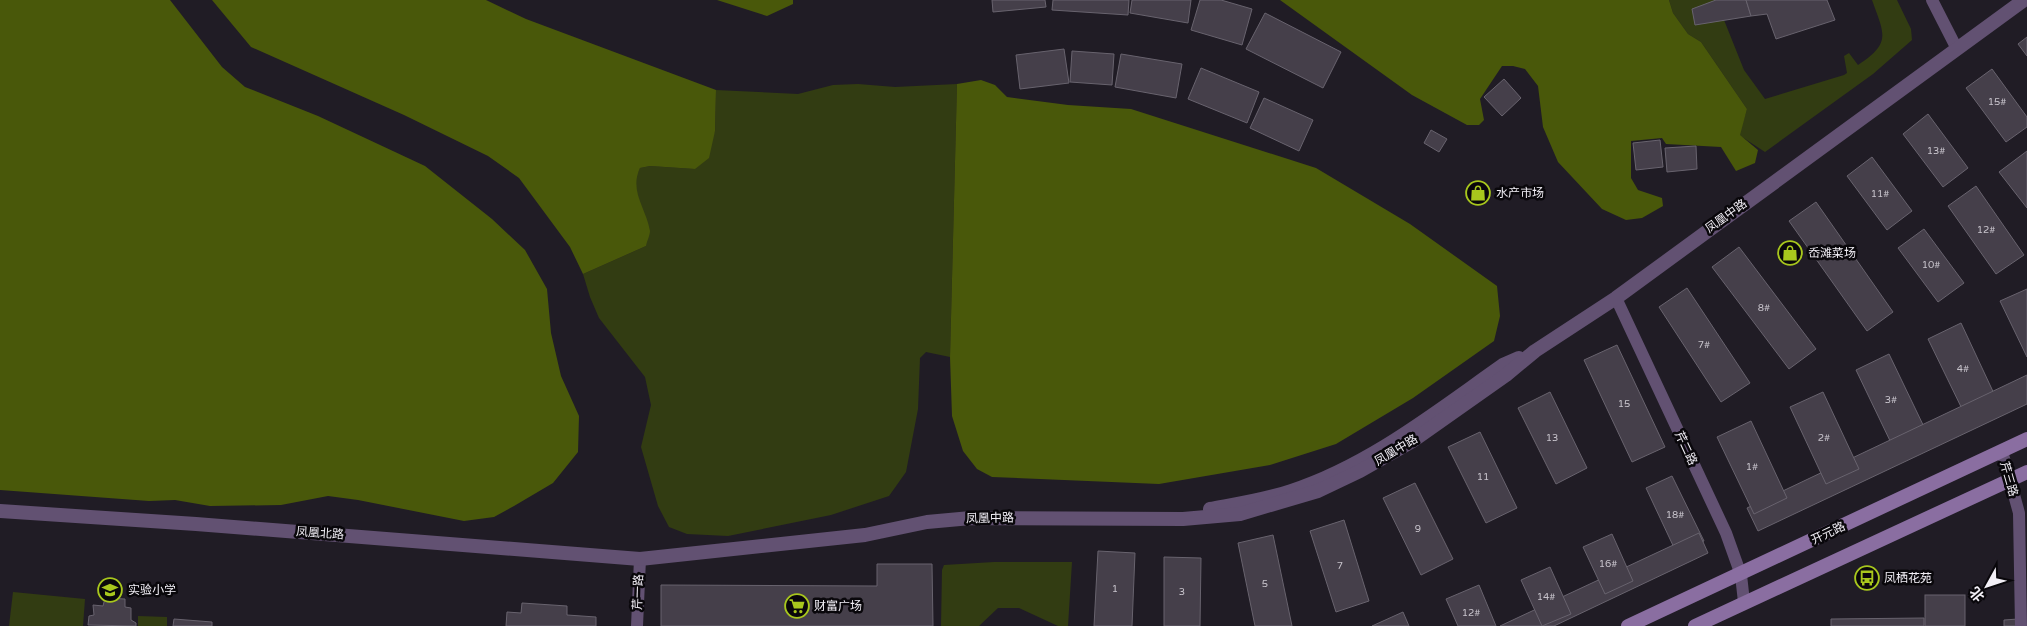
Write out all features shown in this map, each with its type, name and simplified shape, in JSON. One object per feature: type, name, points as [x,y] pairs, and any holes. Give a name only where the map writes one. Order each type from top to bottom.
[{"type":"main road","name":"开元路","points":[[1628,626],[1741,575],[2027,439]]},
{"type":"main road","points":[[1695,626],[2027,472]]},
{"type":"street","points":[[1932,0],[1957,49]]},
{"type":"street","name":"凤凰中路","points":[[640,559],[865,535],[926,522],[971,518],[1142,519],[1247,502],[1292,491],[1334,473],[1410,431],[1503,365],[1535,351],[1616,298],[2024,0]]},
{"type":"street","name":"芹二路","points":[[1616,298],[1726,533],[1741,575],[1744,602]]},
{"type":"street","name":"芹三路","points":[[2002,451],[2019,513],[2021,626]]},
{"type":"street","name":"凤凰北路","points":[[0,511],[186,523],[640,559]]},
{"type":"street","name":"芹一路","points":[[637,626],[640,559]]},
{"type":"green space","points":[[0,0],[170,0],[222,67],[245,87],[318,116],[425,166],[492,219],[525,250],[547,289],[551,333],[561,376],[579,416],[578,452],[553,483],[494,517],[464,521],[328,496],[281,505],[210,506],[175,500],[149,501],[0,490]]},
{"type":"green space","points":[[212,0],[486,0],[526,19],[716,90],[715,131],[709,158],[695,169],[650,166],[640,168],[636,184],[639,200],[650,231],[646,246],[583,274],[570,247],[519,178],[488,156],[404,115],[251,47]]},
{"type":"green space","points":[[717,0],[793,0],[793,4],[767,16]]},
{"type":"green space","points":[[1280,0],[1669,0],[1673,13],[1688,34],[1701,42],[1747,109],[1740,135],[1758,150],[1755,163],[1736,171],[1721,147],[1666,144],[1662,138],[1631,141],[1631,178],[1638,190],[1662,198],[1663,206],[1642,218],[1626,220],[1602,209],[1558,162],[1543,127],[1538,86],[1525,69],[1502,66],[1480,99],[1484,120],[1479,125],[1467,125],[1412,95]]},
{"type":"green space","points":[[1669,0],[1716,0],[1744,70],[1765,99],[1844,75],[1847,73],[1844,56],[1849,53],[1858,65],[1869,57],[1881,44],[1882,37],[1880,21],[1872,0],[1897,0],[1911,29],[1912,40],[1873,74],[1765,152],[1739,135],[1747,109],[1701,42],[1688,34],[1673,13]]},
{"type":"green space","points":[[981,80],[995,85],[1007,97],[1068,105],[1131,109],[1316,168],[1410,224],[1497,286],[1500,316],[1494,341],[1413,398],[1336,444],[1270,465],[1159,484],[992,477],[977,469],[963,451],[952,416],[950,357],[957,84]]},
{"type":"green space","points":[[858,84],[895,87],[957,84],[950,357],[926,352],[920,358],[918,409],[906,472],[889,496],[831,515],[728,536],[687,534],[669,527],[658,506],[641,447],[651,405],[645,377],[599,318],[583,274],[646,246],[635,178],[640,168],[650,166],[695,169],[715,131],[716,90],[798,94],[833,85]]},
{"type":"green space","points":[[994,562],[1072,562],[1068,626],[1058,626],[1019,608],[998,608],[979,626],[941,626],[942,570],[944,565]]},
{"type":"green space","points":[[13,592],[85,599],[83,626],[9,626]]},
{"type":"green space","points":[[138,616],[167,617],[167,626],[138,626]]},
{"type":"building","points":[[992,0],[1045,0],[1046,7],[993,12]]},
{"type":"building","points":[[1053,0],[1129,0],[1128,15],[1052,10]]},
{"type":"building","points":[[1132,0],[1191,0],[1188,23],[1130,13]]},
{"type":"building","points":[[1200,0],[1221,0],[1252,9],[1242,45],[1191,30]]},
{"type":"building","points":[[1716,0],[1746,0],[1751,16],[1695,25],[1692,9]]},
{"type":"building","points":[[1746,0],[1827,0],[1835,20],[1776,39],[1767,14],[1751,16]]},
{"type":"building","points":[[1265,13],[1341,52],[1323,88],[1246,49]]},
{"type":"building","points":[[2027,37],[2027,56],[2018,44]]},
{"type":"building","points":[[1064,49],[1069,83],[1020,89],[1016,55]]},
{"type":"building","points":[[1072,51],[1114,54],[1112,85],[1070,82]]},
{"type":"building","points":[[1121,54],[1182,64],[1176,98],[1115,87]]},
{"type":"building","points":[[1201,68],[1259,92],[1247,123],[1188,99]]},
{"type":"building","points":[[1992,69],[2027,117],[2027,127],[2006,142],[1966,88]]},
{"type":"building","points":[[1504,79],[1521,98],[1502,116],[1484,97]]},
{"type":"building","points":[[1264,98],[1313,120],[1299,151],[1250,128]]},
{"type":"building","points":[[1928,114],[1968,168],[1943,187],[1903,134]]},
{"type":"building","points":[[1431,130],[1447,139],[1439,152],[1424,143]]},
{"type":"building","points":[[1660,140],[1663,167],[1636,170],[1633,143]]},
{"type":"building","points":[[1696,146],[1697,169],[1667,172],[1665,148]]},
{"type":"building","points":[[2027,151],[2027,208],[1999,172]]},
{"type":"building","points":[[1872,157],[1912,211],[1887,230],[1847,176]]},
{"type":"building","points":[[1976,186],[2024,255],[1996,274],[1948,206]]},
{"type":"building","points":[[1816,202],[1893,312],[1867,331],[1789,221]]},
{"type":"building","points":[[1924,229],[1964,283],[1938,302],[1898,248]]},
{"type":"building","points":[[1739,247],[1816,349],[1789,369],[1712,267]]},
{"type":"building","points":[[1687,288],[1750,383],[1721,402],[1659,307]]},
{"type":"building","points":[[2027,289],[2027,357],[2000,301]]},
{"type":"building","points":[[1961,323],[1997,400],[1965,415],[1928,339]]},
{"type":"building","points":[[1617,345],[1665,447],[1632,462],[1584,360]]},
{"type":"building","points":[[1889,354],[1926,431],[1893,447],[1856,370]]},
{"type":"building","points":[[2027,375],[2027,404],[1758,531],[1747,508]]},
{"type":"building","points":[[1550,392],[1587,468],[1556,484],[1518,408]]},
{"type":"building","points":[[1823,392],[1859,469],[1826,484],[1790,407]]},
{"type":"building","points":[[1751,421],[1787,498],[1754,514],[1717,437]]},
{"type":"building","points":[[1480,432],[1517,508],[1486,523],[1448,447]]},
{"type":"building","points":[[1672,476],[1704,541],[1677,554],[1646,488]]},
{"type":"building","points":[[1415,483],[1453,559],[1421,575],[1383,498]]},
{"type":"building","points":[[1344,520],[1369,601],[1336,612],[1310,531]]},
{"type":"building","points":[[1699,533],[1708,553],[1554,626],[1500,626]]},
{"type":"building","points":[[1612,534],[1633,581],[1605,594],[1583,547]]},
{"type":"building","points":[[1273,535],[1292,626],[1255,626],[1238,543]]},
{"type":"building","points":[[1098,551],[1135,553],[1132,626],[1094,626]]},
{"type":"building","points":[[1164,557],[1201,558],[1200,626],[1164,626]]},
{"type":"building","name":"财富广场","points":[[877,564],[932,564],[933,626],[661,626],[661,585],[877,586]]},
{"type":"building","points":[[1550,567],[1571,614],[1542,626],[1521,580]]},
{"type":"building","points":[[1479,585],[1496,626],[1458,626],[1446,599]]},
{"type":"building","points":[[1925,595],[1965,595],[1965,626],[1925,626]]},
{"type":"building","points":[[105,598],[125,599],[125,607],[131,608],[131,620],[136,623],[136,626],[88,625],[89,616],[94,615],[93,605],[103,606]]},
{"type":"building","points":[[522,603],[567,606],[567,615],[596,617],[596,626],[506,626],[507,612],[521,613]]},
{"type":"building","points":[[1403,612],[1409,626],[1372,626]]},
{"type":"building","points":[[1924,618],[1924,626],[1831,626],[1831,619]]},
{"type":"building","points":[[174,619],[212,622],[212,626],[173,626]]},
{"type":"building","points":[[2018,619],[2018,626],[2004,626],[2004,620]]},
{"type":"place","name":"水产市场","points":[[1478,193]]},
{"type":"place","name":"岙滩菜场","points":[[1790,253]]},
{"type":"place","name":"凤栖花苑","points":[[1867,578]]},
{"type":"place","name":"实验小学","points":[[110,590]]},
{"type":"place","name":"财富广场","points":[[797,606]]}]
